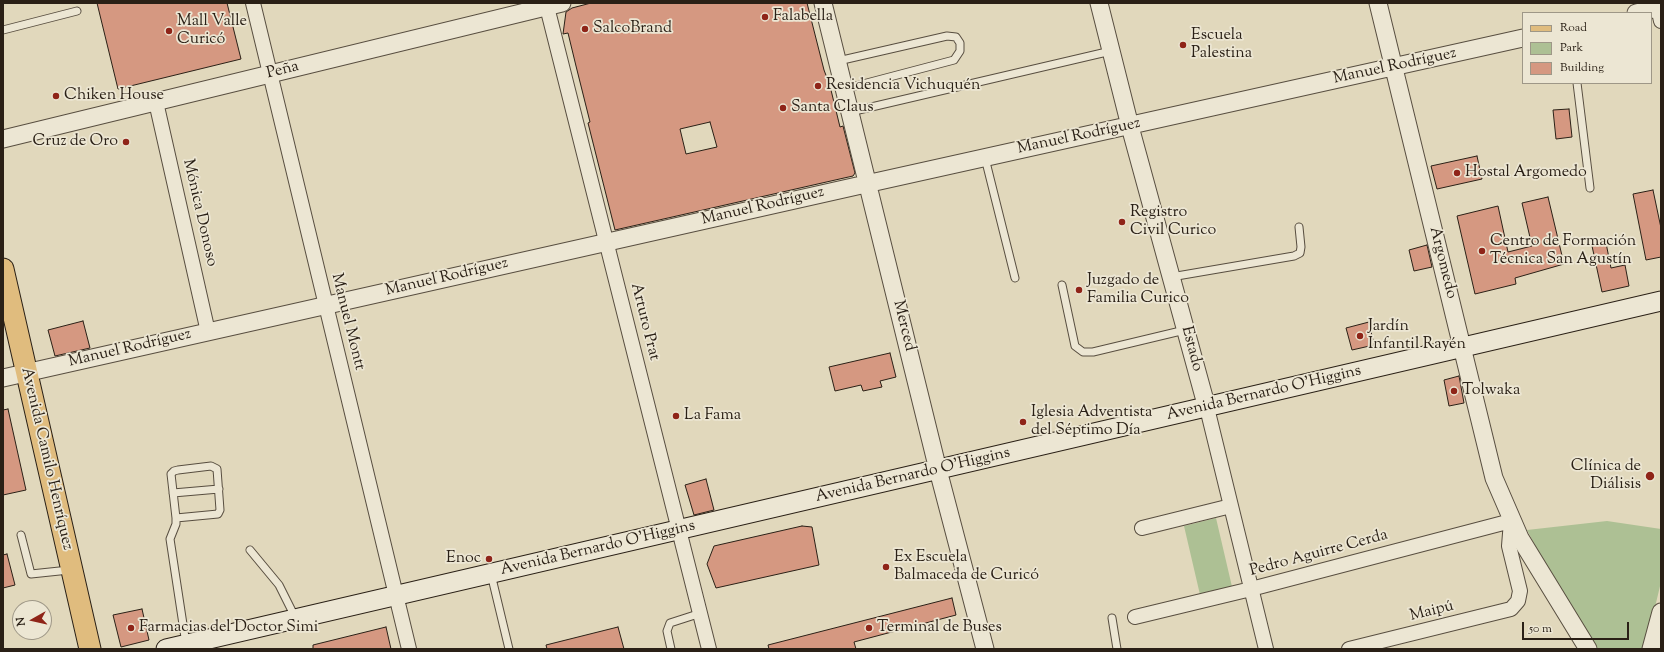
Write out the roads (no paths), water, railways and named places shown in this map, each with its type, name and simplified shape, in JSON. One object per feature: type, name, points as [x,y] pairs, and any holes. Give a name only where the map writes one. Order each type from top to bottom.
[{"type":"main road","name":"Avenida Camilo Henríquez","points":[[3,269],[90,649]]},
{"type":"main road","name":"Avenida Bernardo O'Higgins","points":[[166,649],[1661,301]]},
{"type":"street","name":"Manuel Montt","points":[[253,3],[409,649]]},
{"type":"street","name":"Merced","points":[[823,3],[938,470],[985,649]]},
{"type":"street","name":"Estado","points":[[1099,3],[1206,408],[1266,649]]},
{"type":"street","name":"Argomedo","points":[[1378,3],[1491,466],[1511,521],[1532,559],[1588,649]]},
{"type":"street","name":"Peña","points":[[3,139],[552,4]]},
{"type":"street","name":"Arturo Prat","points":[[552,4],[607,242],[709,649]]},
{"type":"street","points":[[1644,12],[1659,10]]},
{"type":"street","name":"Manuel Rodríguez","points":[[3,378],[867,183],[1522,38]]},
{"type":"street","name":"Mónica Donoso","points":[[156,102],[208,332]]},
{"type":"street","points":[[1142,528],[1231,506]]},
{"type":"street","name":"Argomedo","points":[[1511,521],[1509,546],[1520,590],[1518,601]]},
{"type":"street","name":"Pedro Aguirre Cerda","points":[[1134,617],[1251,589],[1511,521]]},
{"type":"street","name":"Maipú","points":[[1349,649],[1506,611],[1515,606],[1518,601]]},
{"type":"street","points":[[1651,649],[1661,612]]},
{"type":"lane","points":[[3,30],[77,11]]},
{"type":"lane","points":[[837,61],[947,36],[956,37],[960,43],[960,51],[954,60],[844,89]]},
{"type":"lane","points":[[850,112],[1111,51]]},
{"type":"lane","points":[[1577,84],[1590,188]]},
{"type":"lane","points":[[985,157],[1015,278]]},
{"type":"lane","points":[[1171,277],[1294,256],[1300,253],[1302,247],[1299,227]]},
{"type":"lane","points":[[1062,285],[1075,346],[1083,352],[1093,352],[1185,330]]},
{"type":"lane","points":[[176,518],[218,514],[220,510],[217,469],[211,466],[174,471],[171,474],[176,524],[170,539],[186,644]]},
{"type":"lane","points":[[173,493],[219,489]]},
{"type":"lane","points":[[21,535],[31,574],[72,569]]},
{"type":"lane","points":[[250,550],[279,585],[296,619]]},
{"type":"lane","points":[[491,574],[509,649]]},
{"type":"lane","points":[[671,649],[667,631],[670,623],[700,614]]},
{"type":"lane","points":[[1112,618],[1117,649]]},
{"type":"place","name":"Falabella","points":[[765,17]]},
{"type":"place","name":"SalcoBrand","points":[[585,29]]},
{"type":"place","name":"Mall Valle Curicó","points":[[169,31]]},
{"type":"place","name":"Escuela Palestina","points":[[1183,45]]},
{"type":"place","name":"Residencia Vichuquén","points":[[818,86]]},
{"type":"place","name":"Chiken House","points":[[56,96]]},
{"type":"place","name":"Santa Claus","points":[[783,108]]},
{"type":"place","name":"Cruz de Oro","points":[[126,142]]},
{"type":"place","name":"Hostal Argomedo","points":[[1457,173]]},
{"type":"place","name":"Registro Civil Curico","points":[[1122,222]]},
{"type":"place","name":"Centro de Formación Técnica San Agustín","points":[[1482,251]]},
{"type":"place","name":"Juzgado de Familia Curico","points":[[1079,290]]},
{"type":"place","name":"Jardín Infantil Rayén","points":[[1360,336]]},
{"type":"place","name":"Tolwaka","points":[[1454,391]]},
{"type":"place","name":"La Fama","points":[[676,416]]},
{"type":"place","name":"Iglesia Adventista del Séptimo Día","points":[[1023,422]]},
{"type":"place","name":"Clínica de Diálisis","points":[[1650,476]]},
{"type":"place","name":"Enoc","points":[[489,559]]},
{"type":"place","name":"Ex Escuela Balmaceda de Curicó","points":[[886,567]]},
{"type":"place","name":"Farmacias del Doctor Simi","points":[[131,628]]},
{"type":"place","name":"Terminal de Buses","points":[[869,628]]}]
